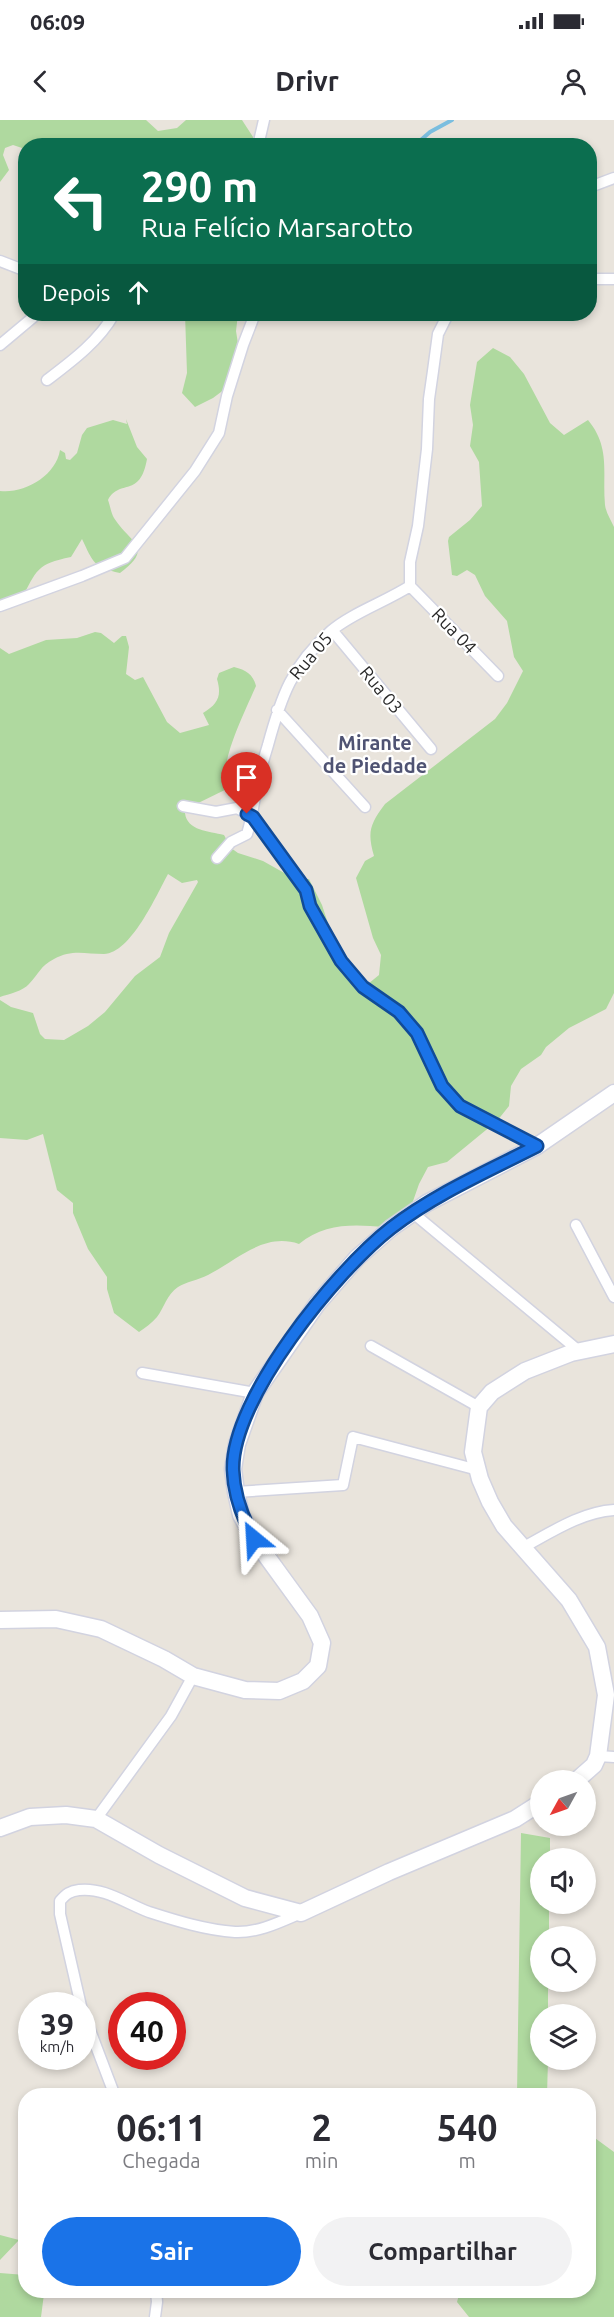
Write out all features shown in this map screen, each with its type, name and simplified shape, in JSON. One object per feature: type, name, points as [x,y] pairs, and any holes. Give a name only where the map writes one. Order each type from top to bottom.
[{"type":"street","points":[[260,138],[264,120]]},
{"type":"street","points":[[597,184],[614,178]]},
{"type":"street","points":[[0,261],[18,268]]},
{"type":"street","points":[[597,279],[614,279]]},
{"type":"street","points":[[0,345],[29,321]]},
{"type":"street","points":[[47,380],[75,359],[99,336],[109,321]]},
{"type":"street","points":[[0,606],[125,558],[195,471],[219,433],[227,396],[252,321]]},
{"type":"street","points":[[410,586],[410,562],[418,526],[427,449],[429,399],[438,334],[444,321]]},
{"type":"street","name":"Rua 05","points":[[218,858],[231,843],[247,834],[253,817],[257,784],[277,710],[286,686],[304,658],[332,630],[391,599],[410,586]]},
{"type":"street","name":"Rua 04","points":[[410,586],[498,676]]},
{"type":"street","name":"Rua 03","points":[[332,630],[431,749]]},
{"type":"street","points":[[277,710],[365,807]]},
{"type":"street","points":[[183,806],[216,812],[237,808],[253,817],[306,890],[310,906],[341,961],[363,987],[399,1012],[417,1033],[442,1086],[460,1106],[537,1146]]},
{"type":"street","points":[[0,1620],[56,1619],[101,1629],[164,1659],[193,1676],[245,1690],[279,1691],[303,1681],[318,1665],[321,1643],[310,1616],[254,1539],[241,1515],[236,1492],[233,1469],[237,1444],[255,1393],[317,1304],[382,1236],[427,1203],[537,1146],[614,1093]]},
{"type":"street","points":[[413,1213],[579,1352]]},
{"type":"street","points":[[576,1225],[614,1297]]},
{"type":"street","points":[[588,1770],[606,1757],[606,1695],[597,1647],[569,1600],[504,1526],[490,1502],[473,1452],[479,1407],[492,1392],[516,1376],[579,1352],[614,1344]]},
{"type":"street","points":[[371,1346],[479,1407]]},
{"type":"street","points":[[142,1373],[255,1393]]},
{"type":"street","points":[[236,1492],[343,1485],[353,1437],[478,1470]]},
{"type":"street","points":[[522,1548],[575,1521],[603,1511],[614,1510]]},
{"type":"street","points":[[96,1819],[171,1716],[193,1676]]},
{"type":"street","points":[[78,1992],[60,1914],[60,1901],[69,1892],[82,1889],[105,1893],[149,1911],[199,1927],[237,1932],[267,1927],[515,1819],[530,1809]]},
{"type":"street","points":[[0,1828],[30,1817],[66,1815],[96,1819],[244,1899],[301,1913]]},
{"type":"street","points":[[96,2045],[112,2088]]},
{"type":"street","points":[[155,2317],[157,2298]]},
{"type":"green space","points":[[0,120],[146,120],[158,131],[177,128],[186,120],[242,120],[253,137],[18,138],[18,147],[13,145],[5,148],[3,155],[9,170],[0,182]]},
{"type":"green space","points":[[185,321],[237,321],[236,331],[239,350],[229,386],[213,398],[195,407],[182,393],[187,373]]},
{"type":"green space","points":[[493,348],[510,357],[524,374],[550,423],[564,435],[588,420],[595,430],[603,451],[605,505],[614,527],[614,993],[606,1009],[569,1028],[546,1047],[541,1055],[521,1069],[511,1086],[509,1106],[497,1121],[447,1162],[428,1167],[412,1204],[384,1227],[339,1226],[318,1232],[299,1244],[286,1241],[274,1242],[251,1249],[208,1275],[178,1287],[168,1297],[157,1317],[139,1332],[114,1313],[107,1289],[107,1277],[88,1249],[73,1213],[73,1203],[57,1190],[43,1134],[27,1140],[0,1138],[0,1000],[11,1007],[33,1013],[40,1034],[45,1039],[64,1040],[88,1026],[105,1012],[135,976],[160,957],[169,933],[198,882],[197,880],[182,883],[168,874],[142,922],[124,944],[104,954],[79,953],[61,956],[46,964],[26,986],[0,997],[0,648],[9,654],[46,640],[77,638],[95,632],[101,633],[114,643],[122,636],[126,636],[129,647],[126,674],[135,680],[143,677],[167,722],[180,733],[209,725],[203,713],[218,699],[219,673],[234,667],[248,673],[256,686],[227,761],[227,768],[235,785],[188,808],[185,813],[187,819],[194,827],[224,835],[231,848],[238,853],[263,861],[295,879],[309,879],[322,905],[340,960],[363,988],[379,975],[381,955],[373,938],[356,878],[365,861],[374,856],[370,834],[376,817],[385,804],[495,719],[507,703],[523,671],[514,657],[507,621],[485,596],[475,575],[467,570],[457,576],[452,575],[448,541],[449,537],[470,520],[482,506],[479,462],[470,446],[473,425],[470,405],[477,362]]},
{"type":"green space","points":[[126,419],[137,447],[147,459],[140,479],[135,484],[118,490],[108,500],[114,518],[136,545],[138,551],[136,557],[120,573],[111,571],[95,562],[82,539],[71,557],[51,562],[39,570],[21,600],[0,608],[0,491],[19,490],[38,481],[52,468],[60,450],[65,453],[66,459],[70,460],[77,453],[82,435],[87,428],[113,420],[127,424]]},
{"type":"green space","points":[[521,1833],[550,1838],[550,1848],[530,1848],[530,1914],[549,1914],[549,1926],[530,1926],[530,1992],[548,1992],[548,2004],[530,2004],[530,2070],[548,2070],[547,2088],[517,2088]]},
{"type":"green space","points":[[596,2139],[614,2152],[614,2317],[469,2317],[457,2302],[458,2298],[596,2298]]},
{"type":"green space","points":[[0,2235],[18,2240],[18,2241],[0,2260]]},
{"type":"green space","points":[[0,2273],[18,2274],[18,2298],[43,2298],[41,2317],[0,2317]]},
{"type":"waterway","points":[[423,138],[452,120]]},
{"type":"district","name":"Mirante de Piedade","points":[[375,754]]},
{"type":"route","points":[[247,814],[253,817],[306,890],[310,906],[341,961],[363,987],[399,1012],[417,1033],[442,1086],[460,1106],[537,1146],[427,1203],[391,1228],[357,1258],[317,1304],[255,1393],[237,1444],[233,1469],[236,1492],[241,1515],[254,1539]]}]
